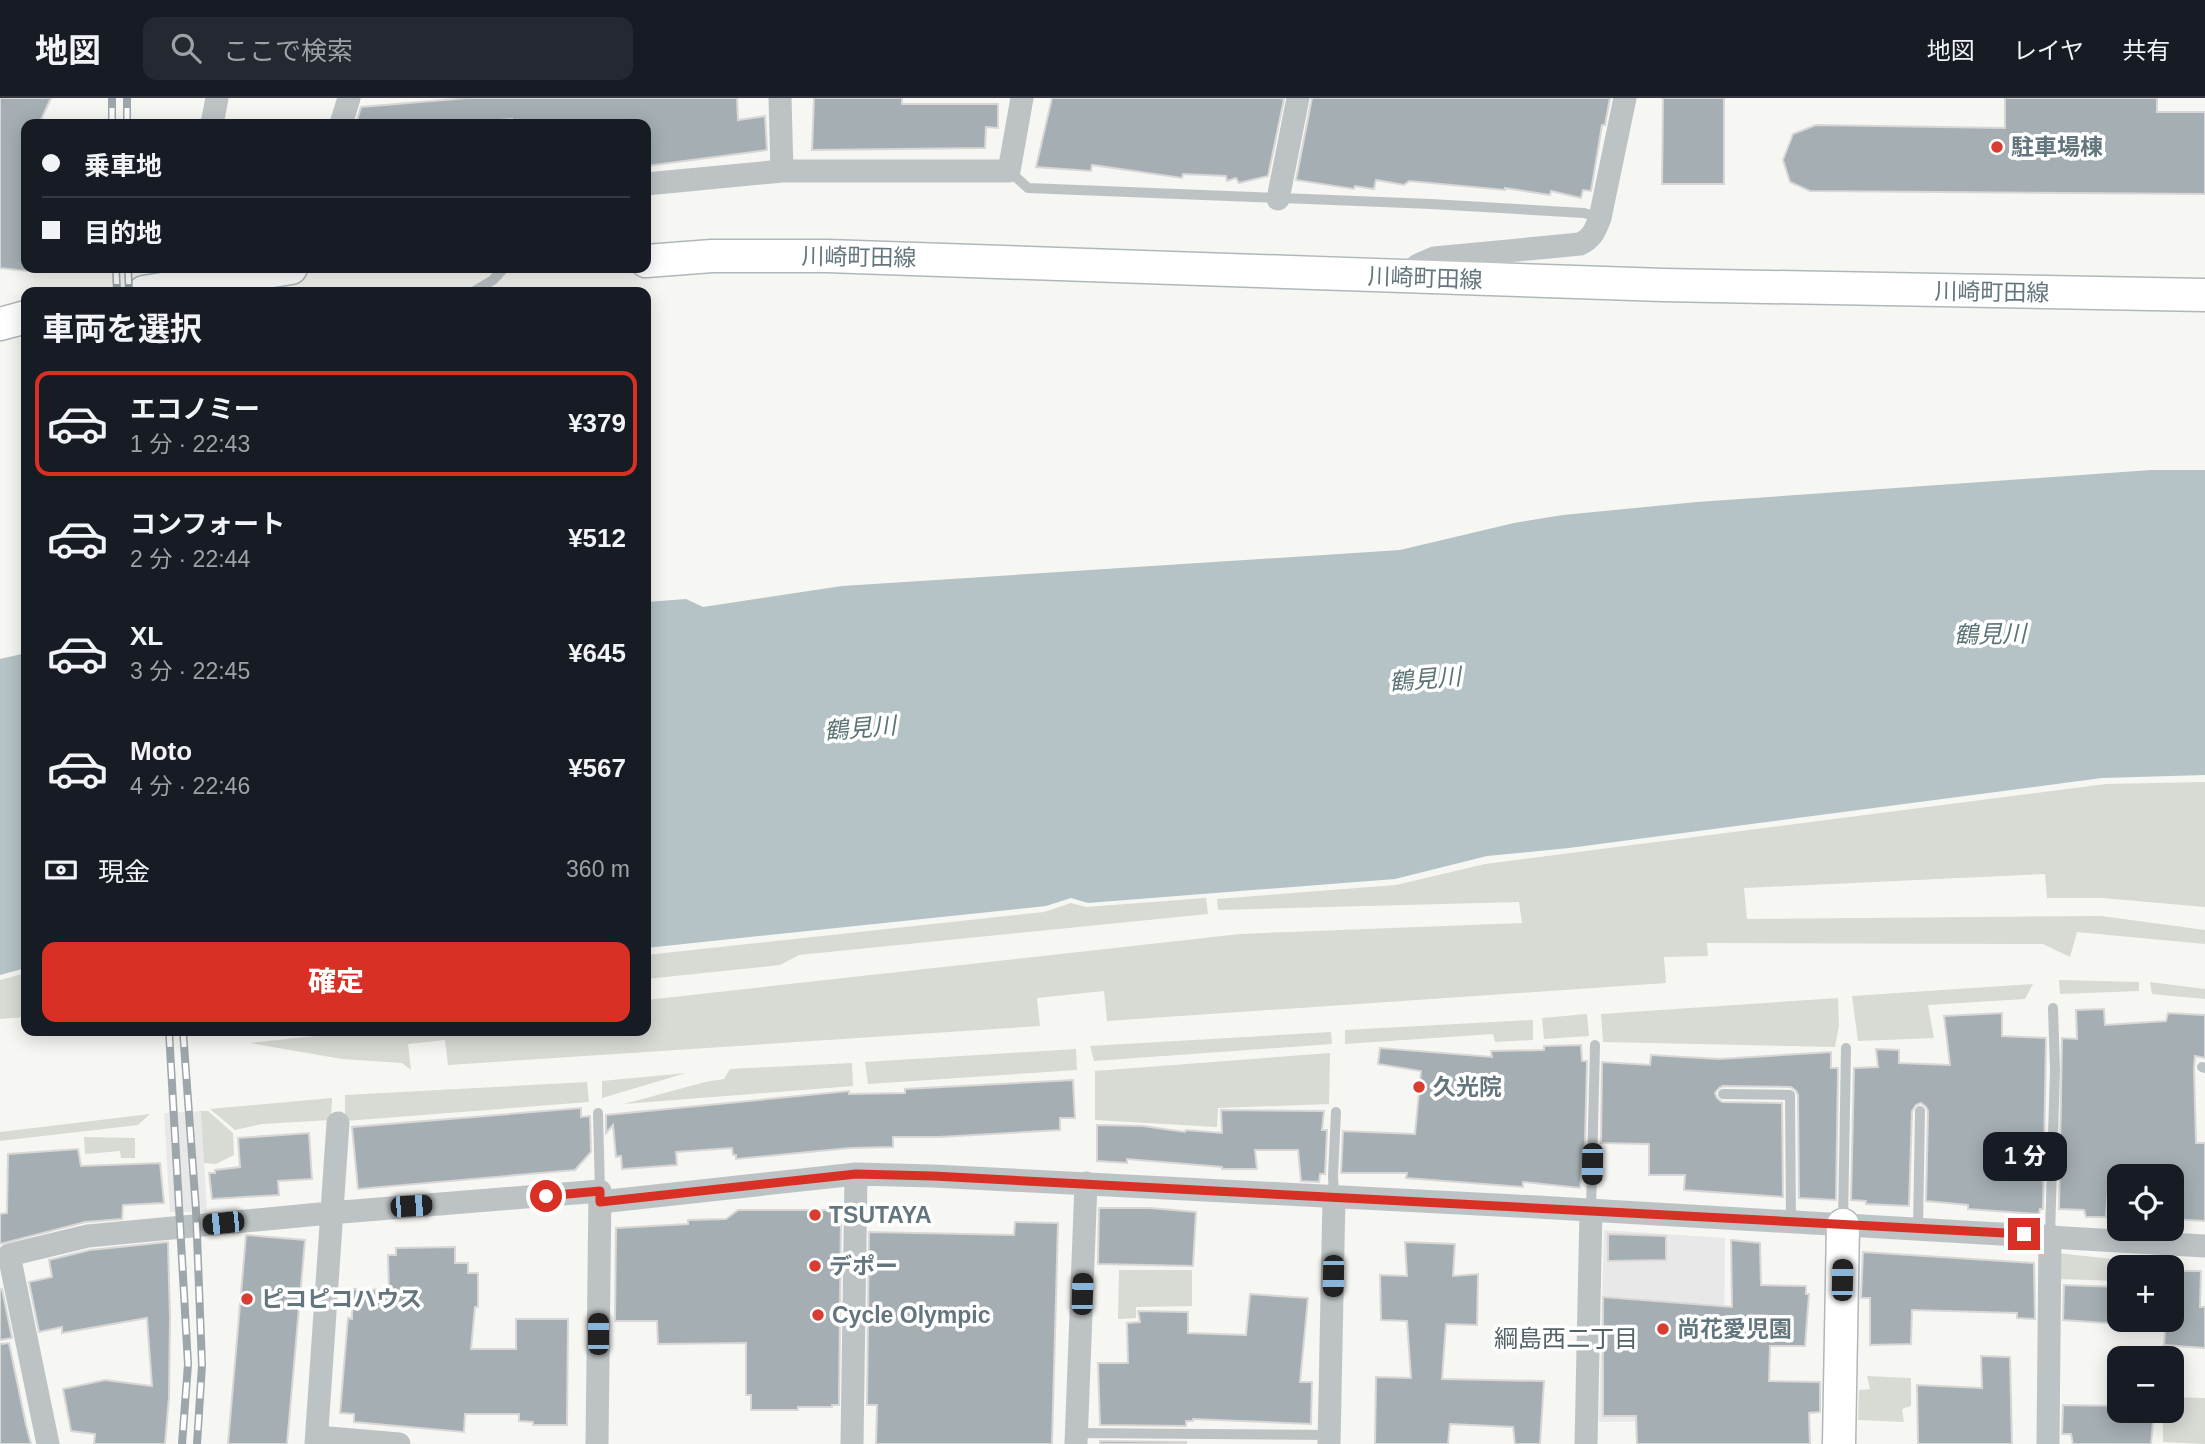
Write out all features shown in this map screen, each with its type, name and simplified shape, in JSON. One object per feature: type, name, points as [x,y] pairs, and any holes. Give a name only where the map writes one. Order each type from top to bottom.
[{"type":"main road","name":"川崎町田線","points":[[651,261],[712,256],[827,256],[1690,286],[2205,295]]},
{"type":"main road","points":[[158,287],[186,277],[232,273]]},
{"type":"main road","points":[[0,324],[21,318]]},
{"type":"main road","points":[[1839,1444],[1843,1225]]},
{"type":"street","points":[[213,119],[217,98]]},
{"type":"street","points":[[343,119],[349,98]]},
{"type":"street","points":[[780,98],[782,171]]},
{"type":"street","points":[[651,184],[782,171],[1009,171],[1022,98]]},
{"type":"street","points":[[1278,199],[1298,98]]},
{"type":"street","points":[[1403,277],[1418,265],[1434,258],[1580,244],[1588,240],[1600,218],[1625,98]]},
{"type":"street","points":[[338,1123],[317,1440],[399,1444]]},
{"type":"street","points":[[48,1444],[4,1256],[88,1236],[330,1213],[600,1197],[856,1174],[1086,1183],[2205,1245]]},
{"type":"street","points":[[852,1444],[856,1174]]},
{"type":"street","points":[[1076,1439],[1086,1183]]},
{"type":"street","points":[[597,1444],[600,1197]]},
{"type":"street","points":[[1329,1439],[1334,1197]]},
{"type":"street","points":[[1586,1444],[1591,1210]]},
{"type":"street","points":[[2048,1444],[2050,1235]]},
{"type":"lane","points":[[1009,171],[1028,188],[1584,213],[1600,218]]},
{"type":"lane","points":[[481,287],[499,273]]},
{"type":"lane","points":[[2050,1235],[2055,1070],[2053,1008]]},
{"type":"lane","points":[[1591,1210],[1595,1045]]},
{"type":"lane","points":[[1843,1225],[1846,1048]]},
{"type":"lane","points":[[1723,1094],[1790,1095],[1791,1223]]},
{"type":"lane","points":[[1917,1229],[1920,1111]]},
{"type":"lane","points":[[598,1112],[600,1197]]},
{"type":"lane","points":[[1334,1197],[1336,1112]]},
{"type":"lane","points":[[1076,1439],[1329,1439]]},
{"type":"shaded area","points":[[2205,782],[2205,907],[2103,898],[2047,898],[2045,874],[1744,888],[1747,919],[2101,916],[2205,930],[2205,944],[2077,932],[2070,957],[2043,944],[1707,943],[1708,956],[1664,957],[1666,983],[1107,1021],[1104,991],[1037,998],[1040,1026],[448,1065],[445,1040],[408,1044],[411,1070],[402,1063],[342,1059],[249,1043],[315,1036],[651,1036],[651,999],[1240,934],[1522,923],[1519,902],[1218,910],[1217,899],[1396,885],[1485,864],[2106,784]]},
{"type":"shaded area","points":[[1206,898],[1208,914],[799,955],[780,965],[651,978],[651,954],[1044,912],[1071,903],[1086,907]]},
{"type":"shaded area","points":[[21,974],[21,1017],[0,1019],[0,980]]},
{"type":"shaded area","points":[[2059,980],[2139,982],[2139,991],[2060,994]]},
{"type":"shaded area","points":[[2150,982],[2205,989],[2205,999],[2152,994]]},
{"type":"shaded area","points":[[2033,984],[2025,999],[1928,1005],[1934,1038],[1858,1041],[1852,996]]},
{"type":"shaded area","points":[[1838,998],[1839,1025],[1835,1047],[1603,1042],[1601,1014]]},
{"type":"shaded area","points":[[1587,1014],[1589,1036],[1544,1039],[1542,1018]]},
{"type":"shaded area","points":[[1533,1020],[1533,1040],[1495,1042],[1493,1034],[1345,1044],[1345,1030]]},
{"type":"shaded area","points":[[1331,1032],[1332,1044],[1094,1061],[1090,1046]]},
{"type":"shaded area","points":[[1076,1049],[1077,1070],[868,1084],[865,1062]]},
{"type":"shaded area","points":[[1330,1053],[1329,1104],[1218,1108],[1217,1127],[1095,1120],[1095,1071]]},
{"type":"shaded area","points":[[852,1063],[853,1086],[624,1104],[724,1079],[730,1069]]},
{"type":"shaded area","points":[[686,1073],[602,1098],[602,1081]]},
{"type":"shaded area","points":[[587,1082],[589,1102],[345,1121],[345,1095]]},
{"type":"shaded area","points":[[332,1098],[331,1120],[262,1124],[235,1130],[210,1109]]},
{"type":"shaded area","points":[[201,1111],[207,1212],[170,1212],[164,1113]]},
{"type":"shaded area","points":[[201,1111],[208,1111],[233,1133],[234,1155],[216,1164],[204,1163]]},
{"type":"shaded area","points":[[150,1114],[138,1125],[0,1141],[0,1132]]},
{"type":"shaded area","points":[[84,1137],[135,1138],[135,1158],[121,1158],[120,1151],[85,1154]]},
{"type":"shaded area","name":"尚花愛児園","points":[[1604,1230],[1725,1238],[1723,1421],[1599,1422]]},
{"type":"shaded area","points":[[2057,1253],[2107,1258],[2107,1281],[2058,1279]]},
{"type":"shaded area","points":[[1119,1270],[1192,1270],[1192,1306],[1136,1307],[1136,1318],[1118,1319]]},
{"type":"shaded area","points":[[1867,1376],[1911,1378],[1911,1406],[1902,1409],[1904,1422],[1858,1420],[1859,1390],[1870,1389]]},
{"type":"shaded area","points":[[2184,1397],[2205,1398],[2205,1444],[2163,1442],[2163,1423],[2184,1423]]},
{"type":"water","name":"鶴見川","points":[[2151,470],[2205,470],[2205,775],[2102,778],[1569,848],[1487,856],[1395,879],[1088,903],[1071,898],[1046,906],[651,947],[651,602],[686,599],[703,607],[842,586],[1400,550],[1514,523],[1563,515],[1697,502]]},
{"type":"water","points":[[21,654],[21,969],[0,975],[0,659]]},
{"type":"building","points":[[0,98],[51,98],[41,119],[21,119],[21,270],[0,268]]},
{"type":"building","points":[[467,98],[737,98],[738,120],[765,116],[767,150],[651,165],[651,119],[357,119],[361,107]]},
{"type":"building","points":[[814,98],[902,98],[902,104],[998,104],[998,128],[986,127],[985,148],[812,150]]},
{"type":"building","points":[[1052,98],[1284,99],[1268,176],[1239,183],[1236,178],[1227,181],[1226,176],[1183,174],[1182,178],[1092,165],[1091,171],[1036,167]]},
{"type":"building","points":[[1312,98],[1610,98],[1605,125],[1602,125],[1591,191],[1583,190],[1581,198],[1551,191],[1550,195],[1505,188],[1409,181],[1404,185],[1376,180],[1374,189],[1355,186],[1354,189],[1296,180]]},
{"type":"building","points":[[1663,98],[1724,98],[1724,184],[1662,184]]},
{"type":"building","name":"駐車場棟","points":[[2005,98],[2157,98],[2157,112],[2205,112],[2205,194],[1810,191],[1790,182],[1783,160],[1793,134],[1816,125],[2005,128]]},
{"type":"building","points":[[2104,1009],[2105,1025],[2166,1021],[2168,1013],[2205,1015],[2205,1058],[2195,1056],[2194,1068],[2196,1143],[2205,1143],[2205,1221],[2184,1220],[2184,1164],[2107,1164],[2106,1217],[2086,1217],[2084,1210],[2059,1209],[2062,1038],[2077,1039],[2076,1010]]},
{"type":"building","points":[[2002,1013],[2002,1036],[2046,1038],[2043,1209],[2040,1209],[2039,1214],[1968,1209],[1968,1205],[1926,1201],[1928,1111],[1921,1103],[1912,1111],[1909,1206],[1866,1204],[1866,1201],[1851,1200],[1854,1068],[1878,1067],[1876,1049],[1899,1050],[1899,1063],[1950,1065],[1944,1016]]},
{"type":"building","points":[[1581,1045],[1582,1061],[1587,1061],[1585,1142],[1580,1188],[1523,1182],[1523,1187],[1406,1178],[1407,1173],[1341,1173],[1343,1131],[1415,1134],[1421,1071],[1378,1064],[1380,1048],[1492,1057],[1491,1051],[1544,1050],[1544,1046]]},
{"type":"building","points":[[1831,1052],[1831,1068],[1838,1068],[1836,1200],[1799,1198],[1798,1095],[1791,1087],[1723,1086],[1715,1093],[1722,1102],[1782,1103],[1783,1197],[1684,1190],[1685,1175],[1649,1175],[1649,1144],[1601,1143],[1602,1062],[1650,1065],[1651,1055],[1719,1059]]},
{"type":"building","points":[[1073,1080],[1075,1118],[1060,1118],[1060,1130],[893,1137],[893,1147],[850,1148],[736,1159],[732,1148],[676,1152],[677,1165],[622,1169],[621,1156],[616,1157],[613,1125],[606,1133],[606,1115],[849,1091],[849,1094],[905,1093],[905,1089]]},
{"type":"building","points":[[581,1108],[581,1117],[590,1116],[591,1152],[575,1170],[358,1189],[352,1127]]},
{"type":"building","points":[[1221,1110],[1324,1111],[1322,1130],[1327,1130],[1325,1174],[1320,1174],[1319,1182],[1301,1181],[1298,1150],[1255,1150],[1257,1169],[1222,1169],[1127,1159],[1127,1163],[1097,1161],[1097,1125],[1222,1133]]},
{"type":"building","points":[[309,1133],[312,1179],[278,1181],[279,1195],[212,1199],[209,1173],[240,1167],[238,1138]]},
{"type":"building","points":[[78,1149],[81,1166],[160,1163],[164,1203],[123,1205],[122,1219],[85,1222],[0,1244],[0,1214],[7,1213],[8,1154]]},
{"type":"building","points":[[1099,1208],[1150,1208],[1196,1212],[1193,1266],[1098,1264]]},
{"type":"building","points":[[738,1210],[831,1210],[841,1216],[839,1405],[798,1407],[798,1410],[751,1410],[751,1395],[746,1395],[746,1343],[658,1344],[657,1321],[615,1321],[616,1228],[688,1224],[688,1220],[726,1219]]},
{"type":"building","points":[[1015,1222],[1058,1223],[1052,1444],[876,1444],[877,1405],[867,1405],[869,1232],[1014,1235]]},
{"type":"building","points":[[1608,1234],[1666,1236],[1666,1260],[1608,1261]]},
{"type":"building","points":[[246,1235],[305,1240],[287,1444],[228,1444]]},
{"type":"building","points":[[1731,1240],[1760,1243],[1761,1285],[1806,1286],[1806,1294],[1809,1294],[1805,1346],[1770,1346],[1769,1381],[1820,1382],[1820,1412],[1809,1413],[1810,1444],[1637,1444],[1636,1416],[1603,1416],[1603,1297],[1732,1307]]},
{"type":"building","points":[[168,1242],[169,1397],[165,1444],[94,1444],[95,1434],[71,1431],[63,1389],[105,1380],[152,1386],[147,1318],[62,1333],[62,1327],[39,1332],[29,1282],[52,1277],[49,1260],[90,1250]]},
{"type":"building","points":[[1405,1242],[1455,1244],[1453,1276],[1478,1274],[1477,1325],[1446,1324],[1442,1379],[1544,1381],[1540,1444],[1515,1444],[1513,1427],[1450,1424],[1448,1444],[1375,1444],[1376,1377],[1411,1378],[1407,1321],[1381,1320],[1380,1275],[1407,1276]]},
{"type":"building","points":[[455,1247],[455,1263],[468,1263],[468,1273],[478,1273],[478,1307],[475,1307],[471,1349],[516,1349],[516,1319],[568,1319],[567,1425],[533,1425],[533,1422],[519,1421],[519,1414],[465,1414],[464,1432],[354,1422],[354,1414],[340,1413],[348,1318],[352,1319],[353,1289],[389,1290],[388,1255],[396,1255],[396,1248]]},
{"type":"building","points":[[1863,1252],[2034,1263],[2035,1319],[2017,1318],[2017,1313],[1912,1310],[1911,1344],[1870,1345],[1870,1298],[1861,1298]]},
{"type":"building","points":[[2184,1271],[2201,1271],[2200,1307],[2205,1307],[2205,1348],[2164,1345],[2165,1332],[2184,1332]]},
{"type":"building","points":[[2064,1285],[2107,1287],[2107,1323],[2063,1320]]},
{"type":"building","points":[[2,1289],[12,1338],[0,1340],[0,1290]]},
{"type":"building","points":[[1250,1294],[1308,1298],[1300,1382],[1312,1382],[1311,1424],[1193,1419],[1186,1421],[1186,1426],[1100,1425],[1098,1363],[1128,1363],[1127,1323],[1140,1322],[1138,1311],[1188,1312],[1188,1333],[1246,1335]]},
{"type":"building","points":[[9,1343],[31,1444],[0,1444],[0,1344]]},
{"type":"building","points":[[1981,1356],[2010,1357],[2012,1444],[1918,1444],[1917,1385],[1982,1388]]},
{"type":"building","points":[[2063,1405],[2107,1406],[2107,1423],[2153,1423],[2151,1444],[2073,1444],[2071,1434],[2062,1434]]},
{"type":"building","points":[[1100,1441],[1186,1442],[1186,1444],[1100,1444]]},
{"type":"railway","points":[[112,98],[112,119]]},
{"type":"railway","points":[[127,98],[127,119]]},
{"type":"railway","points":[[116,273],[117,287]]},
{"type":"railway","points":[[128,273],[129,287]]},
{"type":"railway","points":[[169,1036],[188,1364],[182,1444]]},
{"type":"railway","points":[[183,1036],[196,1210],[202,1365],[197,1444]]},
{"type":"place","name":"駐車場棟","points":[[1997,147]]},
{"type":"place","name":"久光院","points":[[1419,1087]]},
{"type":"place","name":"TSUTAYA","points":[[815,1215]]},
{"type":"place","name":"デポー","points":[[815,1266]]},
{"type":"place","name":"ピコピコハウス","points":[[247,1299]]},
{"type":"place","name":"Cycle Olympic","points":[[818,1315]]},
{"type":"place","name":"尚花愛児園","points":[[1663,1329]]},
{"type":"district","name":"綱島西二丁目","points":[[1566,1338]]},
{"type":"route","points":[[546,1196],[600,1191],[600,1202],[856,1174],[1086,1183],[2024,1234]]}]
